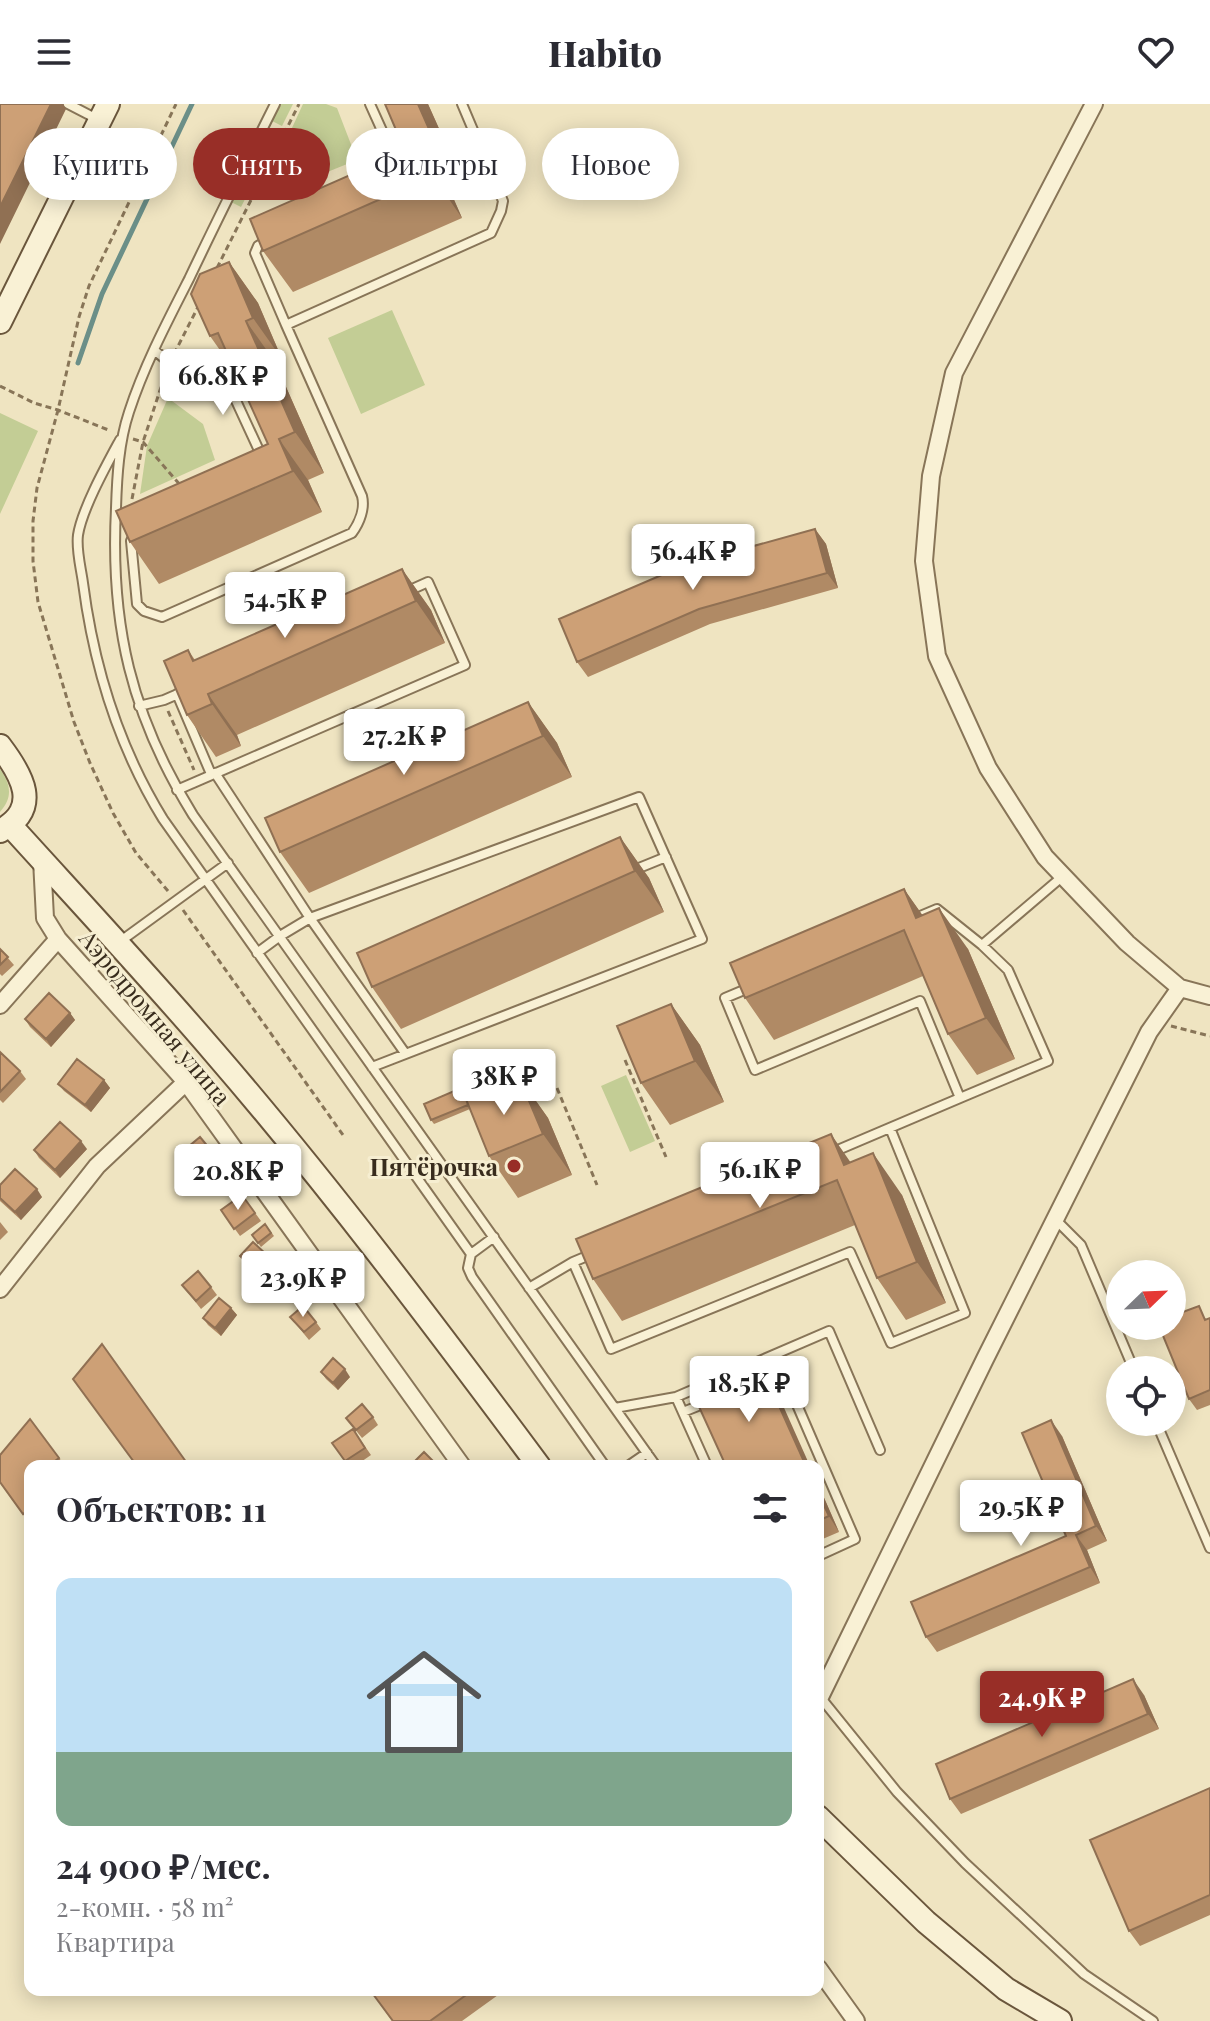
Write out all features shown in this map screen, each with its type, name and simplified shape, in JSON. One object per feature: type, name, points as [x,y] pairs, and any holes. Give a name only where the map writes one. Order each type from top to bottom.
[{"type":"street","points":[[1094,104],[954,373],[931,476],[924,561],[937,656],[988,768],[1045,857],[1127,943],[1180,988],[1210,996]]},
{"type":"street","points":[[0,322],[104,112]]},
{"type":"street","points":[[0,746],[21,777],[25,793],[23,807],[5,828],[42,860],[213,1051],[295,1148],[534,1460]]},
{"type":"street","name":"Аэродромная улица","points":[[42,860],[45,918],[58,939],[186,1082],[458,1460]]},
{"type":"street","points":[[0,1005],[58,939]]},
{"type":"street","points":[[824,1687],[1055,1219],[1156,1022],[1180,988]]},
{"type":"street","points":[[0,1289],[97,1166],[186,1082]]},
{"type":"street","points":[[824,1823],[926,1922],[1006,1989],[1060,2021]]},
{"type":"street","points":[[824,1976],[856,2021]]},
{"type":"lane","points":[[68,104],[104,112]]},
{"type":"lane","points":[[275,104],[154,350],[129,410],[122,436],[113,554],[126,657],[139,706],[177,790],[193,815],[652,1460]]},
{"type":"lane","points":[[370,104],[381,128]]},
{"type":"lane","points":[[286,325],[491,233],[503,201],[462,104]]},
{"type":"lane","points":[[145,528],[133,535],[131,541],[136,599],[140,609],[162,617],[347,537],[356,528],[364,504],[362,496],[255,253],[258,246],[277,236]]},
{"type":"lane","points":[[154,350],[170,363],[232,392],[265,468]]},
{"type":"lane","points":[[122,436],[100,479],[78,537],[92,636],[111,711],[129,758],[163,819],[205,880],[471,1254]]},
{"type":"lane","points":[[177,790],[465,665],[428,582],[399,594]]},
{"type":"lane","points":[[139,706],[164,700],[201,683]]},
{"type":"lane","points":[[177,694],[213,774],[405,1053]]},
{"type":"lane","points":[[257,953],[310,918],[639,797],[702,939],[372,1067]]},
{"type":"lane","points":[[262,845],[277,839]]},
{"type":"lane","points":[[621,875],[666,857]]},
{"type":"lane","points":[[117,944],[228,863]]},
{"type":"lane","points":[[982,945],[1063,876]]},
{"type":"lane","points":[[818,1158],[1048,1061],[1008,970],[937,909],[725,998],[755,1070],[920,1001],[960,1098]]},
{"type":"lane","points":[[354,980],[369,974]]},
{"type":"lane","points":[[573,1262],[611,1349],[850,1252],[891,1343],[965,1313],[890,1128]]},
{"type":"lane","points":[[1055,1219],[1081,1245],[1128,1356]]},
{"type":"lane","points":[[494,1237],[471,1254],[468,1268],[472,1277],[601,1460]]},
{"type":"lane","points":[[529,1288],[573,1262],[602,1250]]},
{"type":"lane","points":[[615,1408],[676,1397],[829,1331],[880,1450]]},
{"type":"lane","points":[[754,1382],[782,1370],[821,1460]]},
{"type":"lane","points":[[676,1397],[704,1460]]},
{"type":"lane","points":[[683,1412],[711,1400]]},
{"type":"lane","points":[[1162,1436],[1210,1548]]},
{"type":"lane","points":[[637,1460],[647,1453]]},
{"type":"lane","points":[[824,1467],[855,1539],[824,1553]]},
{"type":"lane","points":[[824,1703],[897,1792],[965,1863],[1084,1974],[1153,2021]]},
{"type":"path","points":[[176,104],[89,286],[79,317],[37,488],[33,561],[38,602],[74,722],[113,813],[136,853],[176,901],[343,1135]]},
{"type":"path","points":[[218,267],[299,104]]},
{"type":"path","points":[[132,499],[143,442],[162,380],[197,308]]},
{"type":"path","points":[[0,386],[34,403],[122,436]]},
{"type":"path","points":[[143,442],[188,495]]},
{"type":"path","points":[[116,496],[132,499],[140,507]]},
{"type":"path","points":[[164,700],[199,780]]},
{"type":"path","points":[[1156,1022],[1210,1036]]},
{"type":"path","points":[[625,1060],[666,1157]]},
{"type":"path","points":[[557,1088],[597,1185]]},
{"type":"green space","points":[[281,104],[293,104],[282,126],[272,121]]},
{"type":"green space","points":[[303,104],[326,104],[337,108],[346,131],[346,164],[330,171],[330,128],[292,128]]},
{"type":"green space","points":[[232,200],[245,200],[241,207]]},
{"type":"green space","points":[[392,310],[425,385],[361,414],[328,338]]},
{"type":"green space","points":[[168,398],[203,424],[215,460],[140,494],[147,446]]},
{"type":"green space","points":[[0,413],[38,431],[0,514]]},
{"type":"green space","points":[[0,769],[9,791],[0,812]]},
{"type":"green space","points":[[626,1075],[655,1141],[630,1152],[601,1086]]},
{"type":"building","points":[[0,104],[51,104],[39,128],[24,128],[24,159],[0,207]]},
{"type":"building","points":[[385,104],[418,104],[429,128],[395,128]]},
{"type":"building","points":[[346,177],[346,200],[379,200],[263,251],[250,219],[293,200],[330,200],[330,184]]},
{"type":"building","points":[[229,262],[253,318],[246,321],[295,432],[279,439],[293,471],[130,542],[116,511],[268,444],[218,333],[210,336],[191,294],[200,274]]},
{"type":"building","points":[[815,529],[827,573],[699,609],[577,662],[559,619],[685,565]]},
{"type":"building","points":[[402,569],[416,601],[208,694],[212,704],[187,715],[164,661],[188,650],[193,661]]},
{"type":"building","points":[[528,702],[543,736],[280,852],[265,818]]},
{"type":"building","points":[[620,837],[635,871],[372,987],[357,953]]},
{"type":"building","points":[[904,889],[916,918],[939,908],[986,1018],[948,1034],[904,930],[745,998],[730,963]]},
{"type":"building","points":[[0,949],[8,957],[0,965]]},
{"type":"building","points":[[49,993],[70,1013],[46,1039],[25,1019]]},
{"type":"building","points":[[671,1004],[695,1061],[641,1083],[617,1026]]},
{"type":"building","points":[[0,1052],[20,1071],[0,1092]]},
{"type":"building","points":[[77,1059],[104,1080],[85,1105],[58,1084]]},
{"type":"building","points":[[537,1072],[541,1082],[531,1086],[527,1076]]},
{"type":"building","points":[[519,1077],[543,1134],[489,1156],[466,1099]]},
{"type":"building","points":[[468,1085],[472,1096],[466,1099],[468,1105],[431,1120],[424,1104]]},
{"type":"building","points":[[60,1122],[81,1141],[55,1170],[34,1150]]},
{"type":"building","points":[[831,1134],[844,1165],[873,1153],[917,1262],[877,1278],[837,1180],[593,1279],[576,1239]]},
{"type":"building","points":[[200,1137],[219,1160],[200,1175],[182,1152]]},
{"type":"building","points":[[15,1169],[37,1189],[15,1212],[0,1198],[0,1185]]},
{"type":"building","points":[[242,1195],[255,1213],[234,1229],[221,1210]]},
{"type":"building","points":[[265,1224],[271,1233],[258,1243],[252,1235]]},
{"type":"building","points":[[253,1242],[268,1256],[255,1270],[240,1256]]},
{"type":"building","points":[[198,1271],[211,1287],[196,1301],[182,1285]]},
{"type":"building","points":[[219,1298],[231,1308],[215,1328],[203,1318]]},
{"type":"building","points":[[303,1306],[316,1322],[304,1332],[290,1317]]},
{"type":"building","points":[[1199,1306],[1205,1320],[1210,1318],[1210,1390],[1189,1399],[1186,1392],[1186,1356],[1171,1356],[1165,1340],[1186,1340],[1186,1311]]},
{"type":"building","points":[[102,1344],[185,1460],[133,1460],[73,1379]]},
{"type":"building","points":[[333,1358],[345,1369],[333,1383],[321,1372]]},
{"type":"building","points":[[762,1368],[803,1460],[723,1460],[695,1398]]},
{"type":"building","points":[[362,1404],[373,1417],[356,1430],[346,1418]]},
{"type":"building","points":[[30,1419],[59,1458],[24,1460],[23,1514],[0,1482],[0,1455]]},
{"type":"building","points":[[1051,1420],[1096,1526],[1076,1535],[1090,1567],[926,1637],[911,1602],[1066,1536],[1022,1433]]},
{"type":"building","points":[[353,1429],[365,1448],[344,1460],[332,1443]]},
{"type":"building","points":[[424,1452],[432,1460],[416,1460]]},
{"type":"building","points":[[1133,1679],[1148,1714],[950,1799],[936,1764]]},
{"type":"building","points":[[1210,1788],[1210,1895],[1129,1931],[1090,1840]]},
{"type":"building","points":[[374,1996],[465,1996],[430,2021],[393,2021]]},
{"type":"waterway","points":[[78,363],[102,294],[192,104]]},
{"type":"place","name":"Пятёрочка","points":[[514,1166]]}]
